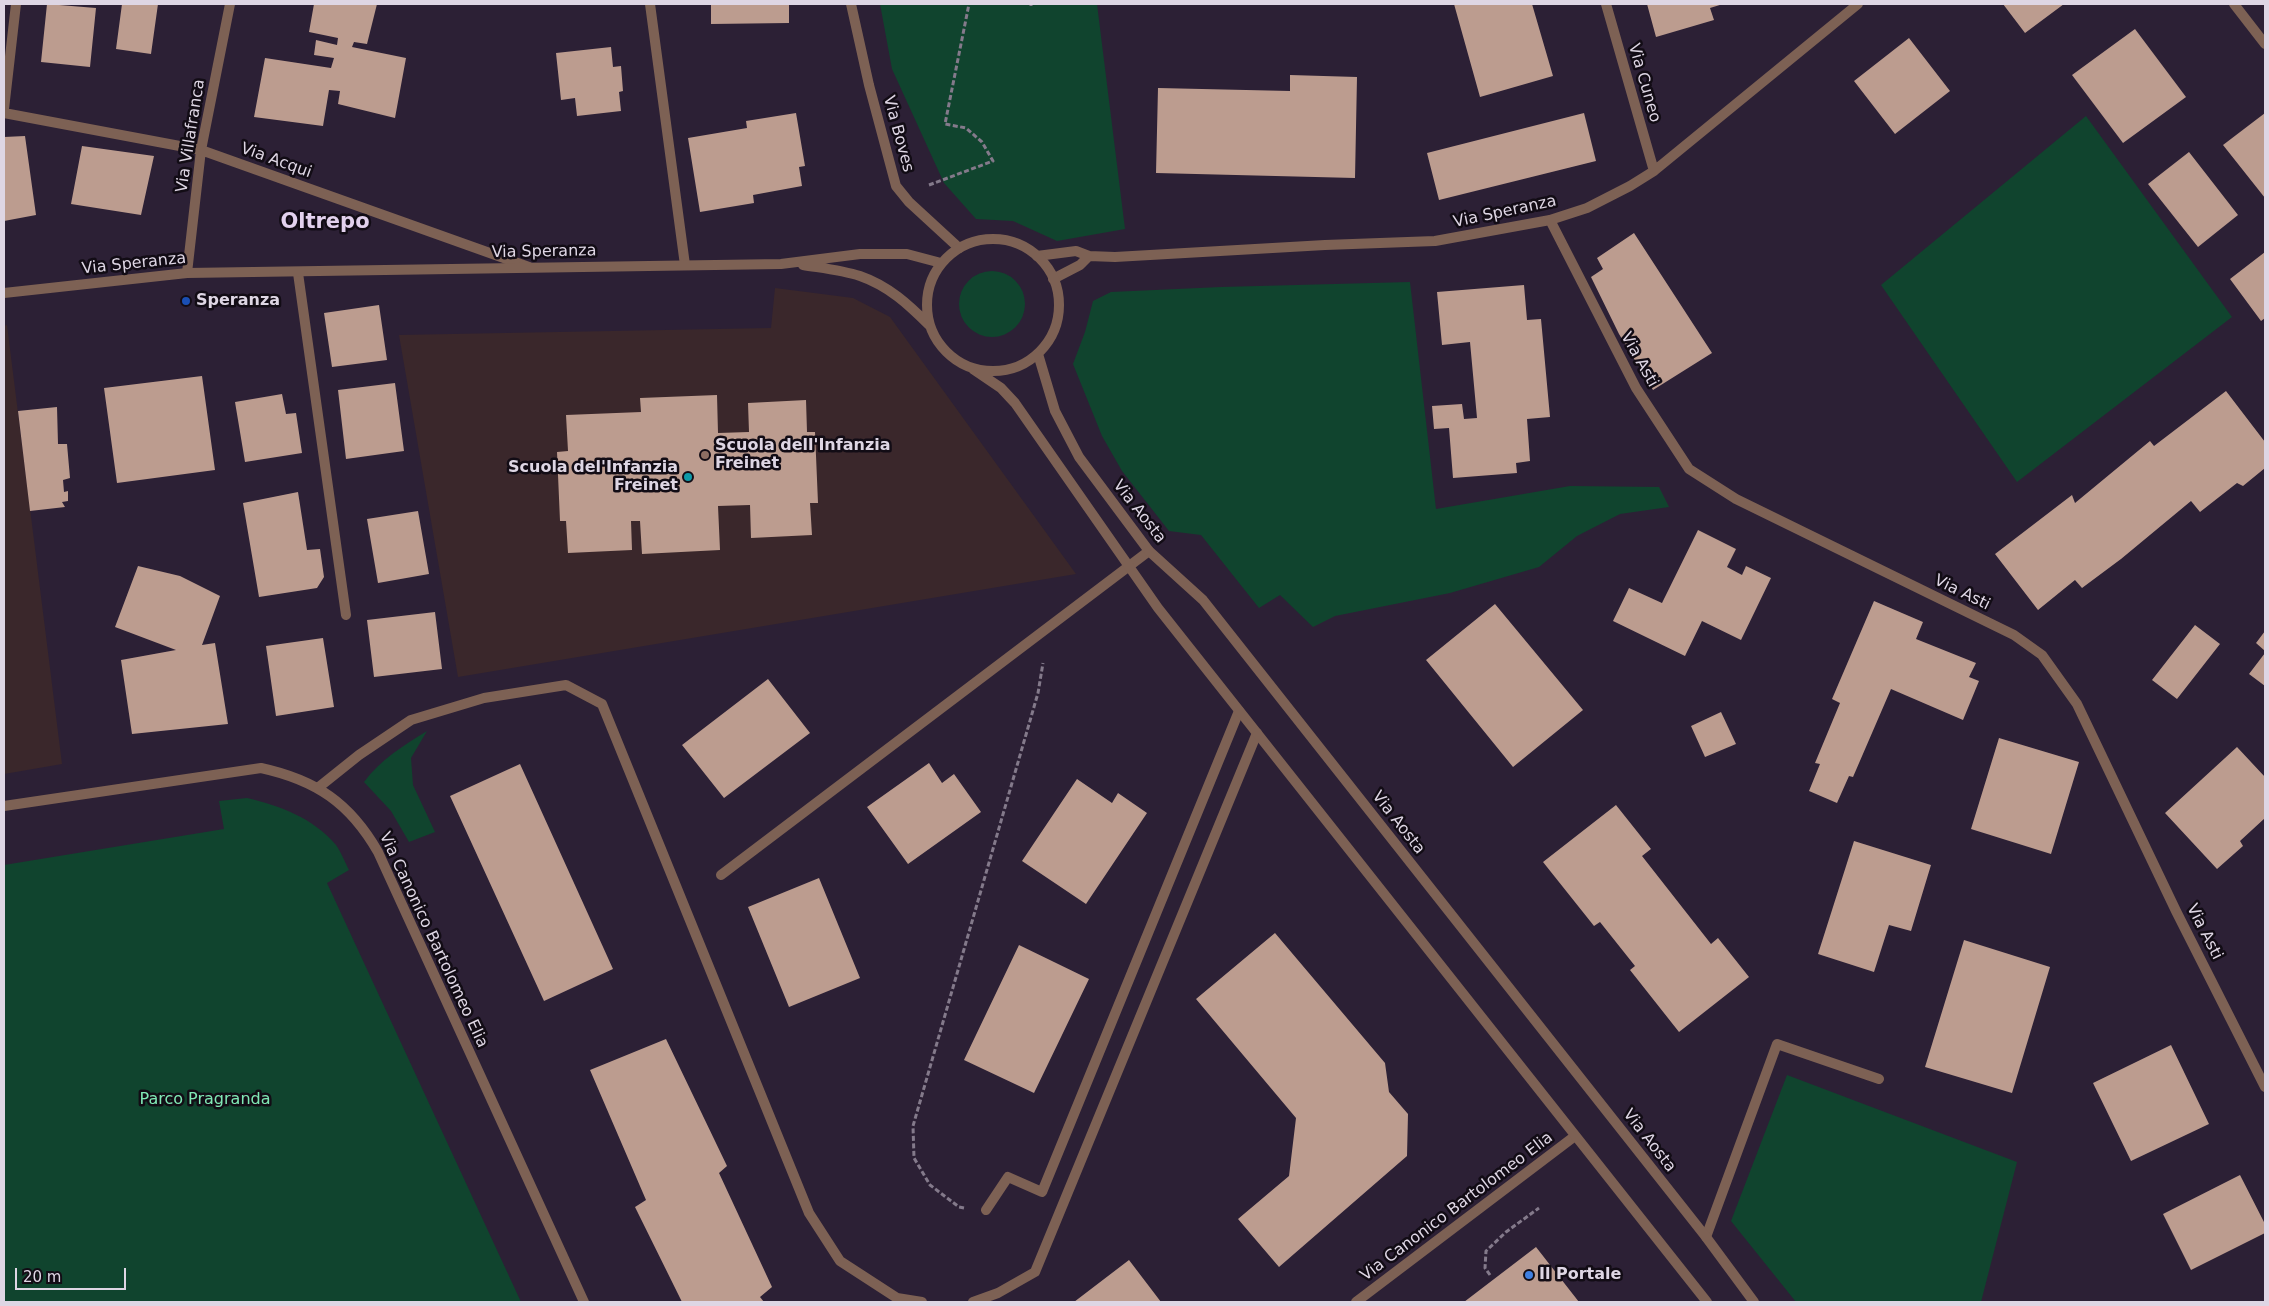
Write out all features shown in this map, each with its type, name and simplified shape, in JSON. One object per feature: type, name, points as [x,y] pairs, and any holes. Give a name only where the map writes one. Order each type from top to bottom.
[{"type":"street","points":[[4,111],[16,4]]},
{"type":"street","name":"Via Villafranca","points":[[187,273],[201,150],[230,4]]},
{"type":"street","points":[[650,4],[685,265]]},
{"type":"street","name":"Via Boves","points":[[851,4],[869,85],[896,186],[909,202],[959,248]]},
{"type":"street","name":"Via Cuneo","points":[[1606,4],[1654,171]]},
{"type":"street","name":"Via Speranza","points":[[1037,256],[1076,251],[1089,256],[1115,257],[1326,244],[1435,241],[1550,220],[1588,208],[1654,171],[1858,4]]},
{"type":"street","points":[[2234,4],[2265,44]]},
{"type":"street","name":"Via Acqui","points":[[4,111],[201,150],[530,267]]},
{"type":"street","name":"Via Asti","points":[[1550,220],[1636,388],[1689,469],[1736,499],[2014,635],[2042,655],[2077,704],[2172,902],[2265,1087]]},
{"type":"street","points":[[973,369],[990,371],[1008,370],[1024,364],[1038,354],[1051,336],[1058,315],[1058,293],[1050,272],[1037,256],[1020,244],[999,239],[978,240],[959,248],[941,263],[931,282],[926,304],[930,325],[939,344],[955,359],[1001,388],[1015,403],[1158,608],[1707,1302]]},
{"type":"street","name":"Via Speranza","points":[[4,292],[187,273],[298,273],[792,263],[860,254],[907,254],[941,263]]},
{"type":"street","points":[[1053,279],[1080,265],[1089,256]]},
{"type":"street","name":"Via Speranza","points":[[792,263],[859,275],[882,285],[906,301],[930,325]]},
{"type":"street","points":[[298,273],[346,615]]},
{"type":"street","name":"Via Aosta","points":[[1038,354],[1055,411],[1079,458],[1149,551],[1202,600],[1706,1237],[1754,1302]]},
{"type":"street","points":[[721,875],[1149,551]]},
{"type":"street","points":[[319,787],[359,755],[411,720],[484,698],[566,686],[602,704],[809,1213],[840,1261],[896,1298],[922,1302]]},
{"type":"street","points":[[986,1210],[1008,1177],[1042,1192],[1239,712]]},
{"type":"street","points":[[973,1302],[998,1293],[1035,1272],[1256,733]]},
{"type":"street","name":"Via Canonico Bartolomeo Elia","points":[[4,806],[262,768],[281,772],[319,787],[339,803],[358,822],[378,852],[584,1302]]},
{"type":"street","points":[[1706,1237],[1777,1044],[1878,1079]]},
{"type":"street","name":"Via Canonico Bartolomeo Elia","points":[[1356,1302],[1575,1136]]},
{"type":"path","points":[[929,185],[992,161],[982,142],[966,128],[945,124],[969,4]]},
{"type":"path","points":[[986,1210],[959,1207],[930,1185],[914,1158],[913,1126],[1038,693],[1048,628]]},
{"type":"path","points":[[1490,1275],[1486,1268],[1486,1251],[1506,1232],[1539,1208]]},
{"type":"shaded area","name":"Scuola dell'Infanzia Freinet","points":[[775,288],[853,298],[890,317],[1076,574],[458,677],[399,335],[771,328]]},
{"type":"shaded area","points":[[7,325],[62,764],[4,774],[4,326]]},
{"type":"green space","points":[[880,4],[1097,4],[1125,229],[1057,241],[1013,221],[976,219],[944,183],[892,69]]},
{"type":"green space","points":[[2086,116],[2232,317],[2017,482],[1881,285]]},
{"type":"green space","points":[[998,271],[1016,280],[1023,291],[1025,304],[1023,317],[1016,328],[1005,335],[986,337],[968,328],[961,317],[959,298],[968,280],[979,273]]},
{"type":"green space","points":[[1410,282],[1436,509],[1570,486],[1659,487],[1669,507],[1620,514],[1577,536],[1539,567],[1450,593],[1335,616],[1313,627],[1280,595],[1259,608],[1201,535],[1169,531],[1122,471],[1102,436],[1073,364],[1085,332],[1093,301],[1111,292]]},
{"type":"green space","points":[[427,731],[411,758],[413,785],[435,832],[409,842],[391,811],[364,782],[385,760]]},
{"type":"green space","name":"Parco Pragranda","points":[[247,798],[284,809],[307,820],[327,836],[340,851],[349,870],[327,883],[521,1302],[4,1302],[4,865],[224,829],[219,801]]},
{"type":"green space","points":[[1787,1075],[2017,1162],[1981,1302],[1796,1302],[1731,1221]]},
{"type":"building","points":[[47,4],[96,8],[90,67],[41,62]]},
{"type":"building","points":[[122,4],[158,4],[151,54],[116,49]]},
{"type":"building","points":[[314,4],[377,4],[367,44],[354,42],[352,47],[406,58],[395,118],[338,104],[340,91],[329,90],[323,126],[254,117],[265,58],[331,68],[334,58],[314,55],[316,40],[337,45],[338,38],[309,32]]},
{"type":"building","points":[[711,4],[789,4],[789,23],[711,24]]},
{"type":"building","points":[[1454,4],[1532,4],[1553,76],[1480,97]]},
{"type":"building","points":[[1647,4],[1723,4],[1710,8],[1714,20],[1656,37]]},
{"type":"building","points":[[2003,4],[2064,4],[2025,33]]},
{"type":"building","points":[[2135,29],[2186,97],[2123,143],[2072,75]]},
{"type":"building","points":[[1909,38],[1950,91],[1895,134],[1854,81]]},
{"type":"building","points":[[611,47],[613,67],[621,66],[623,91],[619,92],[621,111],[577,116],[575,98],[561,100],[556,53]]},
{"type":"building","points":[[1290,75],[1357,77],[1355,178],[1156,173],[1158,88],[1290,91]]},
{"type":"building","points":[[796,113],[805,166],[799,167],[802,186],[753,195],[754,203],[700,212],[688,138],[747,128],[746,121]]},
{"type":"building","points":[[1584,113],[1596,161],[1439,200],[1427,153]]},
{"type":"building","points":[[2265,113],[2265,198],[2223,145]]},
{"type":"building","points":[[25,136],[36,215],[4,221],[4,137]]},
{"type":"building","points":[[82,146],[154,156],[141,215],[71,204]]},
{"type":"building","points":[[2189,152],[2238,215],[2198,247],[2148,184]]},
{"type":"building","points":[[1634,233],[1712,353],[1653,390],[1619,334],[1591,277],[1603,269],[1597,258]]},
{"type":"building","points":[[2265,252],[2265,318],[2261,321],[2230,279]]},
{"type":"building","points":[[1524,285],[1527,320],[1541,319],[1550,417],[1527,419],[1530,461],[1516,463],[1517,473],[1453,478],[1449,428],[1434,429],[1432,406],[1462,404],[1464,419],[1477,418],[1470,342],[1442,345],[1437,292]]},
{"type":"building","points":[[379,305],[387,360],[332,367],[324,313]]},
{"type":"building","points":[[202,376],[215,470],[117,483],[104,388]]},
{"type":"building","points":[[395,383],[404,451],[346,459],[338,390]]},
{"type":"building","points":[[2226,391],[2265,442],[2265,468],[2243,486],[2237,483],[2200,512],[2191,501],[2121,559],[2082,588],[2075,580],[2038,610],[1995,554],[2072,495],[2075,503],[2150,441],[2154,446]]},
{"type":"building","points":[[282,394],[286,414],[296,413],[302,453],[245,462],[235,402]]},
{"type":"building","name":"Scuola del'Infanzia Freinet","points":[[717,395],[718,433],[749,432],[748,403],[806,400],[807,432],[815,432],[818,503],[810,503],[812,535],[751,538],[750,505],[718,506],[720,550],[642,554],[640,521],[631,521],[632,550],[568,553],[566,521],[560,521],[557,452],[568,451],[566,415],[641,412],[640,398]]},
{"type":"building","points":[[57,407],[58,444],[67,444],[70,478],[63,480],[64,492],[68,491],[68,501],[62,502],[65,507],[30,511],[18,411]]},
{"type":"building","points":[[298,492],[307,550],[320,549],[324,577],[317,588],[259,597],[243,503]]},
{"type":"building","points":[[418,511],[429,574],[378,583],[367,519]]},
{"type":"building","points":[[1698,530],[1736,549],[1727,567],[1742,575],[1746,566],[1771,578],[1741,640],[1702,621],[1685,656],[1613,621],[1629,588],[1662,603]]},
{"type":"building","points":[[138,566],[180,576],[220,596],[202,645],[215,643],[228,724],[132,734],[121,660],[176,650],[115,627]]},
{"type":"building","points":[[1874,601],[1923,622],[1916,639],[1976,663],[1969,677],[1979,681],[1963,720],[1891,689],[1853,777],[1849,776],[1837,803],[1809,791],[1820,764],[1815,763],[1840,703],[1832,699]]},
{"type":"building","points":[[1495,604],[1583,710],[1513,767],[1426,660]]},
{"type":"building","points":[[435,612],[442,669],[374,677],[367,620]]},
{"type":"building","points":[[2195,625],[2220,644],[2177,699],[2152,680]]},
{"type":"building","points":[[2265,631],[2265,651],[2256,643]]},
{"type":"building","points":[[323,638],[334,707],[276,716],[266,646]]},
{"type":"building","points":[[2265,653],[2265,686],[2249,674]]},
{"type":"building","points":[[768,679],[810,733],[724,798],[682,745]]},
{"type":"building","points":[[1721,712],[1736,744],[1705,757],[1691,726]]},
{"type":"building","points":[[1999,738],[2079,762],[2051,854],[1971,829]]},
{"type":"building","points":[[2237,747],[2265,777],[2265,818],[2240,841],[2243,846],[2217,869],[2165,813]]},
{"type":"building","points":[[929,763],[942,783],[954,774],[981,812],[908,864],[867,807]]},
{"type":"building","points":[[520,764],[613,969],[544,1001],[450,796]]},
{"type":"building","points":[[1077,779],[1112,803],[1118,793],[1147,813],[1086,904],[1022,861]]},
{"type":"building","points":[[1616,805],[1651,849],[1642,856],[1711,944],[1718,938],[1749,977],[1679,1032],[1630,970],[1635,966],[1600,922],[1594,926],[1543,862]]},
{"type":"building","points":[[1854,841],[1931,865],[1911,931],[1889,925],[1874,972],[1818,954]]},
{"type":"building","points":[[819,878],[860,978],[789,1007],[748,907]]},
{"type":"building","points":[[1275,933],[1385,1063],[1389,1092],[1408,1114],[1407,1156],[1279,1267],[1238,1219],[1289,1176],[1296,1118],[1196,999]]},
{"type":"building","points":[[1964,940],[2050,967],[2012,1093],[1925,1067]]},
{"type":"building","points":[[1019,945],[1089,979],[1034,1093],[964,1060]]},
{"type":"building","points":[[666,1039],[727,1166],[719,1173],[772,1287],[760,1297],[764,1302],[682,1302],[635,1207],[646,1200],[590,1070]]},
{"type":"building","points":[[2171,1045],[2209,1124],[2131,1161],[2093,1083]]},
{"type":"building","points":[[2240,1175],[2265,1224],[2265,1233],[2191,1270],[2163,1214]]},
{"type":"building","name":"Il Portale","points":[[1536,1247],[1579,1302],[1464,1302]]},
{"type":"building","points":[[1129,1260],[1161,1302],[1074,1302]]},
{"type":"place","name":"Speranza","points":[[186,301]]},
{"type":"place","name":"Scuola dell'Infanzia Freinet","points":[[705,455]]},
{"type":"place","name":"Scuola del'Infanzia Freinet","points":[[688,477]]},
{"type":"place","name":"Il Portale","points":[[1529,1275]]},
{"type":"district","name":"Oltrepo","points":[[325,223]]}]
